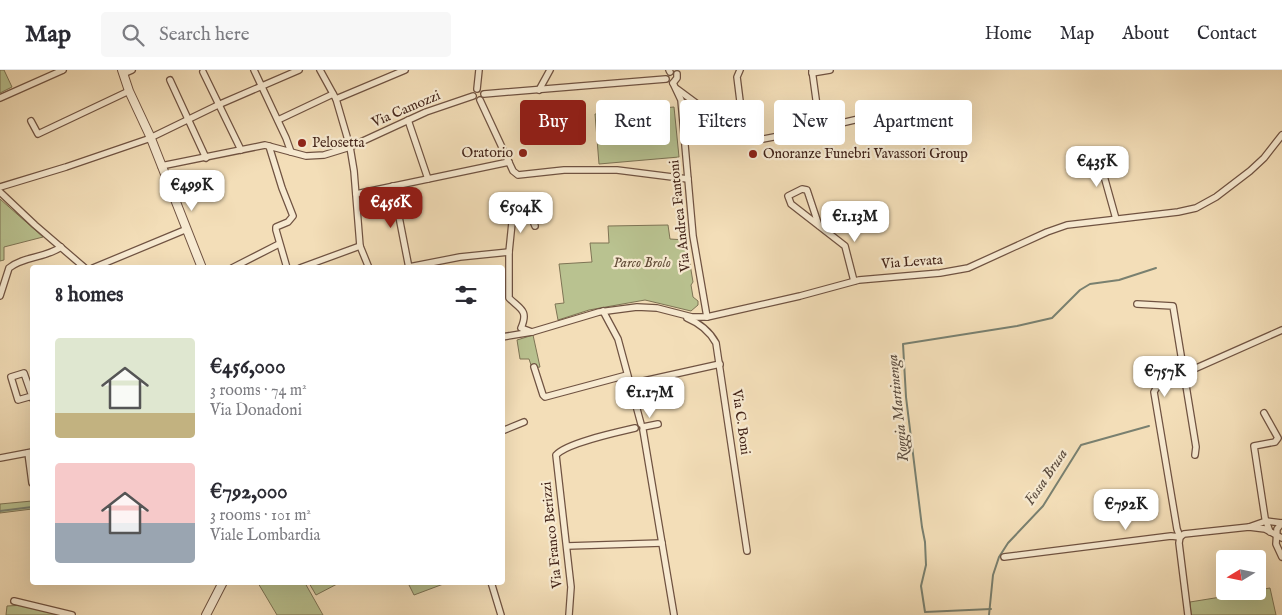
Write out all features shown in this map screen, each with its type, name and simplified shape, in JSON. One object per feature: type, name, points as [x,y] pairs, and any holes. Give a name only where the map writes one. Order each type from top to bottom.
[{"type":"street","points":[[0,98],[53,72],[63,70]]},
{"type":"street","points":[[132,70],[123,72],[129,91],[150,136],[201,265]]},
{"type":"street","points":[[254,70],[291,152]]},
{"type":"street","points":[[0,187],[148,139],[150,136],[188,118],[299,70]]},
{"type":"street","points":[[320,70],[335,96],[350,147],[360,246],[368,265]]},
{"type":"street","points":[[278,120],[405,70]]},
{"type":"street","points":[[479,70],[477,89],[473,92],[476,100],[482,97],[539,90],[666,79],[693,100]]},
{"type":"street","points":[[539,90],[550,70]]},
{"type":"street","points":[[740,70],[737,77],[740,100]]},
{"type":"street","points":[[816,100],[812,72],[830,70]]},
{"type":"street","points":[[203,72],[241,150]]},
{"type":"street","points":[[666,79],[667,74],[674,72],[678,78],[675,86]]},
{"type":"street","points":[[170,80],[206,158]]},
{"type":"street","name":"Via Andrea Fantoni","points":[[675,86],[681,100],[693,236],[707,317]]},
{"type":"street","points":[[477,89],[482,90],[482,97],[509,162],[513,171],[518,175],[564,170],[618,170],[688,178]]},
{"type":"street","points":[[31,121],[38,134],[129,91]]},
{"type":"street","name":"Via Camozzi","points":[[269,146],[315,156],[335,153],[426,112],[473,96]]},
{"type":"street","points":[[408,120],[428,179]]},
{"type":"street","name":"Via Levata","points":[[505,337],[532,332],[602,311],[646,306],[692,317],[707,317],[800,296],[854,281],[877,277],[940,273],[968,268],[1059,228],[1074,224],[1188,210],[1204,204],[1250,171],[1264,158],[1282,135]]},
{"type":"street","points":[[161,166],[269,146],[293,216],[285,223],[276,227],[286,265]]},
{"type":"street","points":[[1098,151],[1116,219]]},
{"type":"street","points":[[356,194],[509,162]]},
{"type":"street","points":[[393,186],[409,265]]},
{"type":"street","points":[[819,226],[807,190],[802,190],[788,196],[791,204],[819,226],[845,246],[854,281]]},
{"type":"street","points":[[0,192],[82,265]]},
{"type":"street","points":[[516,336],[521,328],[524,315],[522,310],[509,298],[506,273],[510,252],[513,213],[518,210],[524,211],[529,215],[535,226]]},
{"type":"street","points":[[100,265],[187,229]]},
{"type":"street","points":[[238,265],[279,244]]},
{"type":"street","points":[[0,296],[9,268],[20,261],[55,251],[61,246]]},
{"type":"street","points":[[305,265],[360,246]]},
{"type":"street","points":[[419,265],[460,257],[510,252]]},
{"type":"street","points":[[1137,304],[1172,306],[1196,447],[1195,455]]},
{"type":"street","points":[[602,311],[618,339],[639,428],[643,437],[674,615]]},
{"type":"street","name":"Via C. Boni","points":[[681,315],[695,321],[716,343],[747,551]]},
{"type":"street","points":[[521,328],[532,332]]},
{"type":"street","points":[[1188,615],[1179,543],[1180,537],[1175,520],[1154,392],[1158,385],[1282,330]]},
{"type":"street","points":[[630,384],[720,364]]},
{"type":"street","points":[[534,367],[543,396],[627,375]]},
{"type":"street","points":[[30,391],[24,373],[11,377],[18,400],[30,397]]},
{"type":"street","points":[[1264,413],[1278,438],[1275,442],[1254,446],[1266,520],[1270,532]]},
{"type":"street","points":[[505,430],[524,422]]},
{"type":"street","points":[[639,428],[658,424]]},
{"type":"street","name":"Via Franco Berizzi","points":[[569,615],[571,587],[556,458],[557,453],[589,440],[639,428]]},
{"type":"street","points":[[2,458],[30,453]]},
{"type":"street","points":[[1249,527],[1266,520],[1282,523],[1277,529],[1282,553]]},
{"type":"street","points":[[1004,557],[1171,536],[1180,537],[1184,534],[1249,527],[1266,529],[1280,538]]},
{"type":"street","points":[[1280,538],[1276,544],[1282,557]]},
{"type":"street","points":[[567,546],[662,543]]},
{"type":"street","points":[[206,615],[221,585]]},
{"type":"street","points":[[492,585],[502,615]]},
{"type":"street","points":[[14,601],[72,615]]},
{"type":"green space","points":[[0,70],[4,70],[12,87],[0,93]]},
{"type":"green space","points":[[670,107],[674,107],[679,157],[599,164],[597,145],[670,145]]},
{"type":"green space","points":[[0,199],[43,237],[4,247],[4,260],[0,261]]},
{"type":"green space","name":"Parco Brolo","points":[[668,225],[670,239],[686,240],[693,282],[691,285],[693,297],[698,301],[698,305],[691,311],[645,300],[589,310],[558,320],[555,304],[564,303],[559,264],[592,262],[590,243],[609,243],[608,226]]},
{"type":"green space","points":[[533,335],[540,367],[532,368],[529,359],[520,359],[517,340]]},
{"type":"green space","points":[[30,501],[30,509],[0,513],[0,504]]},
{"type":"green space","points":[[259,585],[306,585],[323,615],[277,615]]},
{"type":"green space","points":[[310,585],[335,585],[316,595]]},
{"type":"green space","points":[[409,585],[441,585],[414,595]]},
{"type":"green space","points":[[1270,588],[1276,615],[1191,615],[1190,602],[1216,598],[1216,600],[1266,600],[1266,589]]},
{"type":"green space","points":[[25,605],[66,615],[6,615],[7,606]]},
{"type":"waterway","name":"Roggia Martinenga","points":[[991,609],[925,612],[921,586],[926,565],[925,542],[906,397],[903,344],[1017,326],[1052,318],[1080,290],[1090,284],[1119,280],[1156,268]]},
{"type":"waterway","name":"Fossa Brusa","points":[[989,615],[993,575],[999,557],[1008,543],[1043,506],[1081,445],[1149,426]]},
{"type":"waterway","points":[[0,511],[30,507]]},
{"type":"place","name":"Pelosetta","points":[[302,143]]},
{"type":"place","name":"Oratorio","points":[[523,153]]},
{"type":"place","name":"Onoranze Funebri Vavassori Group","points":[[753,154]]}]
